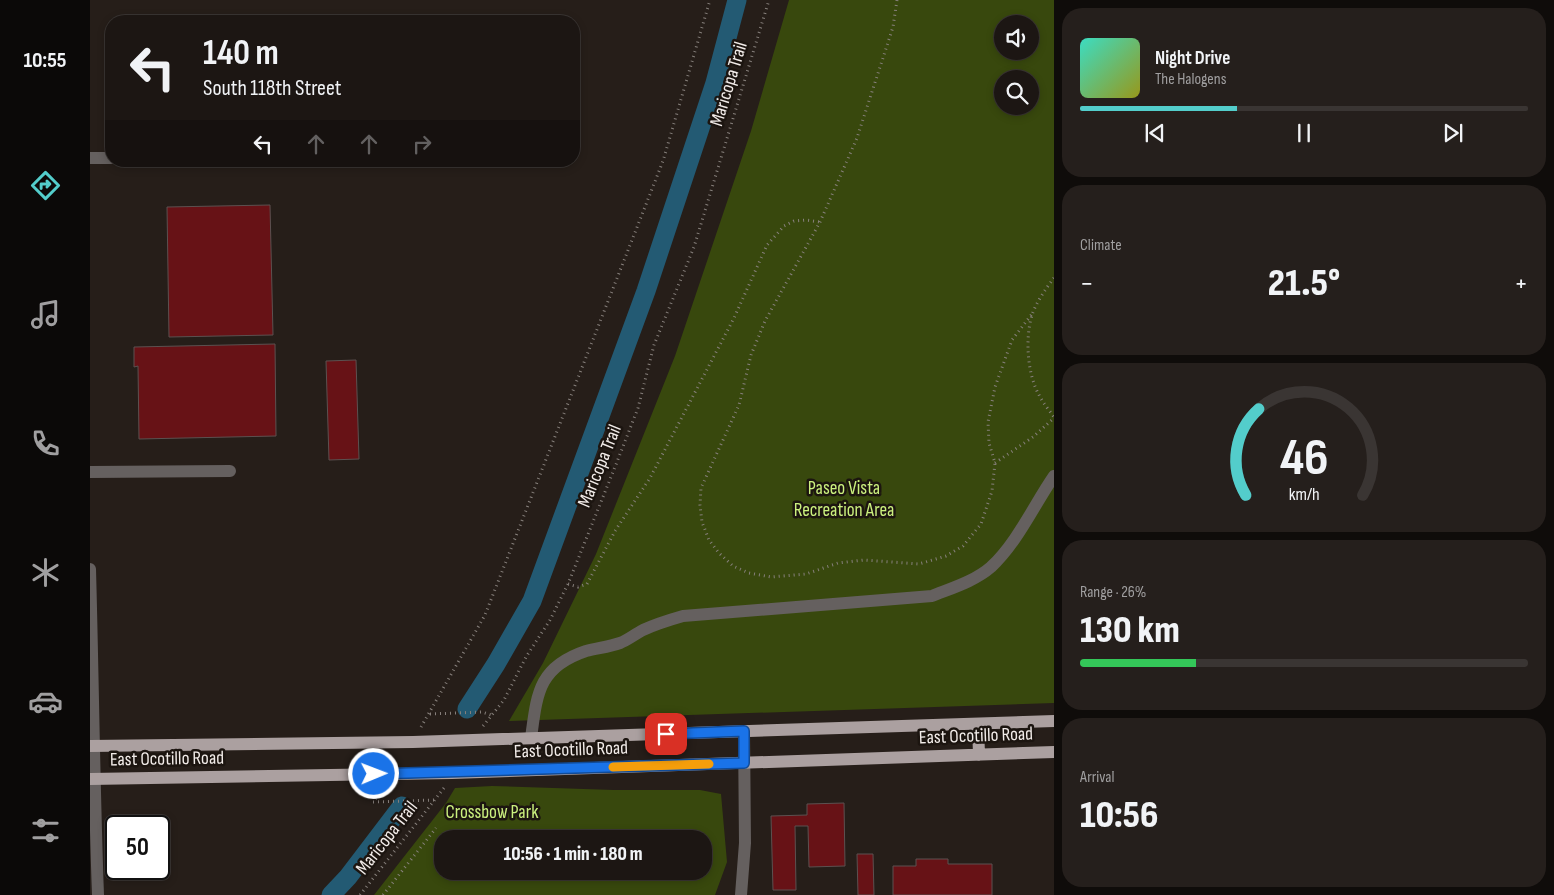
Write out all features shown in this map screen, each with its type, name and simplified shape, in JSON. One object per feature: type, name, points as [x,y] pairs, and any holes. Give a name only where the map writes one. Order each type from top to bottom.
[{"type":"main road","name":"East Ocotillo Road","points":[[92,746],[413,742],[1054,721]]},
{"type":"main road","points":[[978,724],[979,755]]},
{"type":"main road","name":"East Ocotillo Road","points":[[92,779],[452,773],[1054,752]]},
{"type":"street","points":[[90,158],[105,158]]},
{"type":"street","points":[[90,472],[230,470]]},
{"type":"street","points":[[531,738],[539,691],[545,678],[554,667],[586,651],[620,643],[662,622],[683,616],[932,596],[966,582],[990,568],[1011,543],[1054,476]]},
{"type":"street","points":[[90,569],[92,779],[98,895]]},
{"type":"street","points":[[741,895],[746,843],[744,731]]},
{"type":"path","points":[[413,742],[485,615],[664,161],[710,0]]},
{"type":"path","name":"Maricopa Trail","points":[[471,740],[504,700],[526,657],[550,620],[568,584],[638,408],[654,345],[694,246],[769,0]]},
{"type":"path","points":[[897,0],[893,27],[857,138],[820,222],[765,321],[751,355],[739,405],[701,488],[701,513],[709,540],[719,553],[733,566],[749,573],[771,577],[806,574],[838,563],[864,560],[919,564],[934,561],[963,546],[981,524],[992,491],[995,463],[989,443],[988,422],[995,387],[1012,340],[1032,314],[1054,278]]},
{"type":"path","points":[[568,584],[578,587],[586,584],[615,530],[650,478],[734,318],[766,245],[784,226],[794,221],[820,222]]},
{"type":"path","points":[[995,463],[1033,437],[1054,417],[1038,394],[1031,371],[1027,344],[1032,314]]},
{"type":"path","points":[[429,714],[482,712],[491,715]]},
{"type":"path","name":"Maricopa Trail","points":[[360,895],[444,788],[452,773]]},
{"type":"path","points":[[383,895],[436,828]]},
{"type":"green space","name":"Paseo Vista Recreation Area","points":[[789,0],[1054,0],[1054,703],[509,721],[543,663],[596,554],[675,356],[751,131]]},
{"type":"green space","name":"Crossbow Park","points":[[492,786],[614,790],[700,790],[721,794],[727,862],[715,895],[374,895],[446,803],[455,788]]},
{"type":"building","points":[[270,205],[273,335],[169,337],[167,207]]},
{"type":"building","points":[[275,344],[276,436],[139,439],[138,366],[134,367],[134,347]]},
{"type":"building","points":[[356,360],[359,459],[329,460],[326,361]]},
{"type":"building","points":[[844,803],[845,866],[809,867],[808,826],[795,826],[796,890],[773,890],[771,816],[807,815],[807,804]]},
{"type":"building","points":[[857,854],[873,854],[874,895],[858,895]]},
{"type":"building","points":[[916,859],[948,859],[948,864],[992,864],[992,895],[893,895],[893,866],[916,866]]},
{"type":"waterway","points":[[467,709],[496,664],[532,601],[646,291],[715,83],[737,0]]},
{"type":"waterway","points":[[331,895],[348,877],[402,806]]},
{"type":"slow traffic","points":[[613,767],[709,764]]},
{"type":"route","points":[[374,774],[744,763],[744,731],[666,734]]}]
